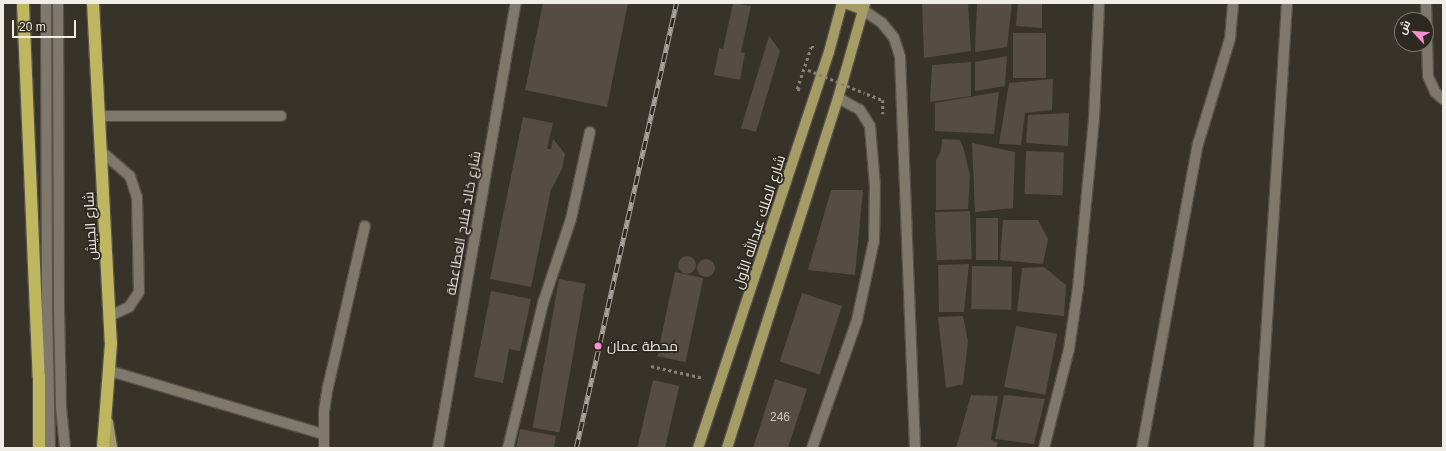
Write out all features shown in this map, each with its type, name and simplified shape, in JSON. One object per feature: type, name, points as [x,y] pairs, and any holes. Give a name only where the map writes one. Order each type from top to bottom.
[{"type":"highway","points":[[23,3],[39,377],[39,448]]},
{"type":"highway","name":"شارع الجيش","points":[[93,3],[110,316],[110,371],[104,448]]},
{"type":"main road","points":[[727,448],[838,98],[864,6],[843,3]]},
{"type":"main road","name":"شارع الملك عبدالله الأول","points":[[698,448],[829,52],[843,3]]},
{"type":"main road","points":[[107,415],[112,448]]},
{"type":"street","points":[[46,3],[47,308],[50,448]]},
{"type":"street","points":[[58,3],[59,309],[61,407],[66,448]]},
{"type":"street","name":"شارع خالد فلاح العطاعطة","points":[[438,448],[516,3]]},
{"type":"street","points":[[1044,448],[1069,349],[1078,288],[1094,119],[1099,3]]},
{"type":"street","points":[[1142,448],[1198,144],[1230,39],[1233,3]]},
{"type":"street","points":[[1259,448],[1287,3]]},
{"type":"street","points":[[1426,3],[1428,76],[1436,92],[1443,99]]},
{"type":"street","points":[[864,6],[882,23],[894,38],[900,57],[915,448]]},
{"type":"street","points":[[812,448],[857,320],[874,241],[875,186],[870,126],[860,110],[838,98]]},
{"type":"street","points":[[99,116],[281,116]]},
{"type":"street","points":[[508,448],[543,303],[570,219],[590,132]]},
{"type":"street","points":[[101,151],[130,176],[137,197],[139,292],[129,307],[110,316]]},
{"type":"street","points":[[324,448],[323,434],[328,387],[365,226]]},
{"type":"street","points":[[110,371],[323,434]]},
{"type":"path","points":[[808,70],[883,100],[882,116]]},
{"type":"path","points":[[651,366],[720,381]]},
{"type":"building","points":[[543,3],[628,3],[607,107],[525,90]]},
{"type":"building","points":[[733,3],[751,6],[741,52],[745,53],[740,80],[714,75],[719,48],[723,49]]},
{"type":"building","points":[[922,3],[968,3],[971,51],[924,58]]},
{"type":"building","points":[[977,3],[1012,3],[1007,47],[975,52]]},
{"type":"building","points":[[1018,3],[1042,3],[1042,28],[1016,26]]},
{"type":"building","points":[[1013,33],[1046,33],[1046,78],[1013,78]]},
{"type":"building","points":[[769,36],[780,51],[756,132],[741,128]]},
{"type":"building","points":[[1007,56],[1005,86],[975,91],[975,62]]},
{"type":"building","points":[[971,62],[971,96],[930,102],[932,65]]},
{"type":"building","points":[[1053,79],[1052,110],[1025,113],[1021,145],[999,144],[1009,83]]},
{"type":"building","points":[[999,92],[994,134],[935,131],[935,103]]},
{"type":"building","points":[[1069,113],[1068,146],[1026,143],[1028,115]]},
{"type":"building","points":[[523,117],[553,123],[547,149],[551,149],[553,139],[565,154],[562,169],[551,190],[531,287],[490,279]]},
{"type":"building","points":[[942,139],[960,140],[963,147],[970,175],[968,209],[936,210],[936,160],[941,151]]},
{"type":"building","points":[[972,143],[1015,152],[1013,208],[975,212]]},
{"type":"building","points":[[1026,151],[1064,152],[1062,195],[1024,194]]},
{"type":"building","points":[[831,190],[863,190],[855,275],[808,270]]},
{"type":"building","points":[[970,211],[972,259],[937,260],[935,212]]},
{"type":"building","points":[[976,218],[998,218],[998,260],[976,260]]},
{"type":"building","points":[[1003,220],[1038,220],[1048,239],[1043,264],[1000,260]]},
{"type":"building","points":[[683,256],[691,256],[696,261],[694,272],[691,274],[683,274],[678,269],[678,261]]},
{"type":"building","points":[[702,259],[710,259],[715,264],[713,275],[710,277],[702,277],[697,272],[697,264]]},
{"type":"building","points":[[969,264],[964,312],[939,312],[938,265]]},
{"type":"building","points":[[972,266],[1012,267],[1011,310],[971,309]]},
{"type":"building","points":[[1044,267],[1066,285],[1064,316],[1017,311],[1022,268]]},
{"type":"building","points":[[675,272],[703,278],[685,362],[657,356]]},
{"type":"building","points":[[559,279],[586,284],[559,432],[533,428]]},
{"type":"building","points":[[491,291],[531,299],[520,351],[509,349],[503,383],[474,377]]},
{"type":"building","points":[[802,293],[842,306],[820,374],[780,361]]},
{"type":"building","points":[[963,316],[968,341],[963,384],[946,388],[938,317]]},
{"type":"building","points":[[1016,326],[1057,334],[1045,395],[1004,387]]},
{"type":"building","points":[[775,379],[807,389],[788,448],[753,448]]},
{"type":"building","points":[[653,380],[679,386],[665,448],[637,448]]},
{"type":"building","points":[[971,395],[998,396],[991,440],[998,443],[996,448],[956,448]]},
{"type":"building","points":[[1004,395],[1045,399],[1034,444],[995,439]]},
{"type":"building","points":[[520,429],[556,436],[554,448],[516,448]]},
{"type":"railway","points":[[576,448],[676,3]]},
{"type":"place","name":"محطة عمان","points":[[598,346]]}]
